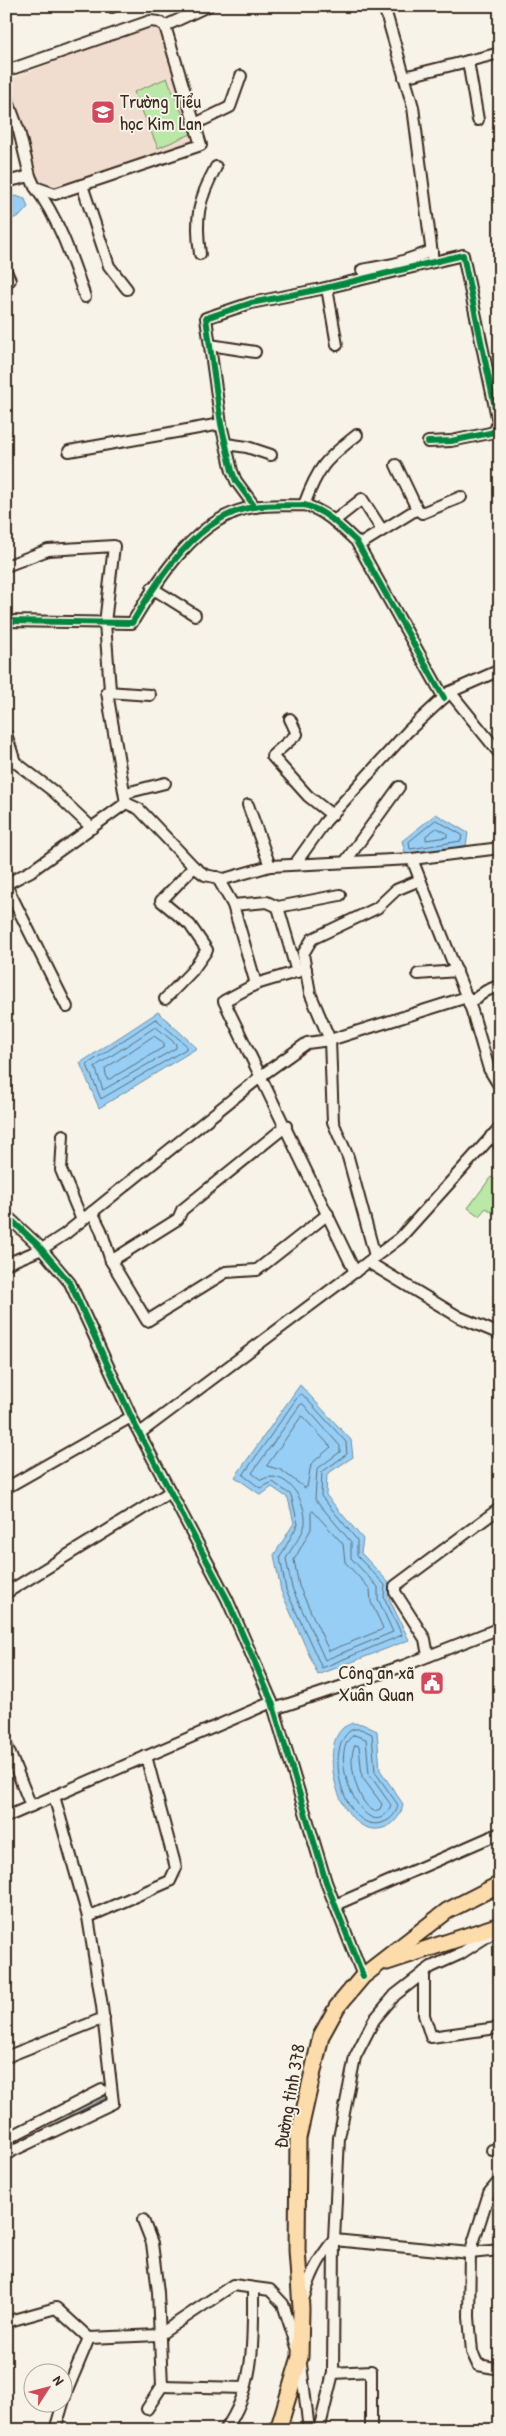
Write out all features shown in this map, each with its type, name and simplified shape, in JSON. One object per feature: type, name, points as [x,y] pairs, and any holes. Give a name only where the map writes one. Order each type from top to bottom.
[{"type":"main road","name":"Đường tỉnh 378","points":[[278,2430],[300,2357],[301,2308],[296,2250],[298,2138],[321,2036],[337,2007],[363,1976],[447,1910],[500,1884]]},
{"type":"main road","points":[[376,1965],[500,1927]]},
{"type":"street","points":[[165,26],[208,6]]},
{"type":"street","points":[[384,6],[413,107],[433,262]]},
{"type":"street","points":[[6,70],[150,21],[159,22],[165,26],[201,145],[56,194],[35,187]]},
{"type":"street","points":[[404,77],[500,53]]},
{"type":"street","points":[[468,61],[478,120]]},
{"type":"street","points":[[195,124],[230,107],[241,76]]},
{"type":"street","points":[[6,96],[19,131],[30,176],[35,187],[45,200],[65,242],[85,297]]},
{"type":"street","points":[[200,254],[196,227],[198,211],[216,167]]},
{"type":"street","points":[[6,182],[30,176]]},
{"type":"street","points":[[82,185],[110,266],[127,289]]},
{"type":"street","points":[[362,270],[394,264],[432,251]]},
{"type":"street","points":[[254,507],[236,481],[226,444],[221,424],[206,318],[251,303],[327,288],[463,255],[498,422],[495,431],[490,433],[428,442]]},
{"type":"street","points":[[327,288],[337,345]]},
{"type":"street","points":[[210,345],[255,352]]},
{"type":"street","points":[[69,451],[221,424]]},
{"type":"street","points":[[304,505],[315,476],[328,458],[357,435]]},
{"type":"street","points":[[226,444],[247,447],[270,456]]},
{"type":"street","points":[[396,465],[417,509],[422,513],[460,497]]},
{"type":"street","points":[[334,521],[362,499],[382,530]]},
{"type":"street","points":[[7,621],[132,623],[159,578],[193,539],[224,518],[254,507],[304,505],[312,507],[334,521],[359,545],[447,695],[500,754]]},
{"type":"street","points":[[359,545],[417,509]]},
{"type":"street","points":[[6,566],[48,550],[114,546],[105,623],[110,690],[108,692],[126,798],[204,875],[224,879],[270,866],[412,859],[500,848]]},
{"type":"street","points":[[152,588],[195,614]]},
{"type":"street","points":[[295,864],[332,815],[408,731],[447,695],[500,670]]},
{"type":"street","points":[[108,692],[150,695]]},
{"type":"street","points":[[290,719],[297,734],[272,756],[308,796],[332,815]]},
{"type":"street","points":[[6,734],[15,762],[53,791],[92,828]]},
{"type":"street","points":[[67,1006],[6,884],[31,871],[92,828],[126,798],[164,783]]},
{"type":"street","points":[[345,862],[399,786]]},
{"type":"street","points":[[248,805],[270,866]]},
{"type":"street","points":[[412,859],[468,1000],[489,1069],[500,1087]]},
{"type":"street","points":[[165,999],[192,971],[208,950],[190,925],[162,901],[194,867]]},
{"type":"street","points":[[217,877],[233,904],[256,984]]},
{"type":"street","points":[[301,971],[303,954],[312,939],[377,908],[396,890],[420,880]]},
{"type":"street","points":[[233,904],[267,902],[278,907],[340,895]]},
{"type":"street","points":[[278,907],[301,971],[330,1040],[333,1122],[348,1157],[372,1259],[460,1317],[500,1334]]},
{"type":"street","points":[[301,971],[256,984],[224,1002],[262,1075],[355,1272]]},
{"type":"street","points":[[418,974],[457,971]]},
{"type":"street","points":[[6,1264],[42,1249],[82,1220],[262,1075],[307,1043],[330,1040],[468,1000],[500,985]]},
{"type":"street","points":[[111,1261],[178,1219],[182,1210],[286,1126]]},
{"type":"street","points":[[140,1433],[400,1238],[500,1127]]},
{"type":"street","points":[[63,1135],[61,1170],[82,1220]]},
{"type":"street","points":[[491,1136],[500,1144]]},
{"type":"street","points":[[92,1212],[101,1230],[111,1261],[147,1321],[226,1272],[257,1270],[328,1214]]},
{"type":"street","points":[[6,1215],[42,1249],[70,1283],[131,1417],[227,1599],[273,1705],[335,1905],[363,1976]]},
{"type":"street","points":[[6,1488],[131,1417]]},
{"type":"street","points":[[6,1593],[170,1492]]},
{"type":"street","points":[[428,1656],[425,1639],[394,1592],[395,1586],[500,1508]]},
{"type":"street","points":[[6,1817],[146,1756],[273,1705],[428,1656],[500,1628]]},
{"type":"street","points":[[6,1744],[31,1806]]},
{"type":"street","points":[[88,1917],[170,1881],[176,1868],[146,1756]]},
{"type":"street","points":[[6,2154],[113,2103],[104,2018],[88,1917],[54,1796]]},
{"type":"street","points":[[335,1905],[500,1833]]},
{"type":"street","points":[[319,2430],[333,2373],[334,2240],[340,2138],[355,2057],[374,2020],[396,1995],[424,1972],[460,1954],[500,1927]]},
{"type":"street","points":[[424,1972],[424,2015],[431,2038],[497,2028]]},
{"type":"street","points":[[6,2058],[104,2018]]},
{"type":"street","points":[[6,2139],[102,2090]]},
{"type":"street","points":[[500,2180],[489,2193],[470,2253],[468,2289],[472,2352],[478,2365],[500,2369]]},
{"type":"street","points":[[143,2220],[153,2253],[158,2292],[162,2386],[147,2408]]},
{"type":"street","points":[[334,2240],[470,2253],[500,2250]]},
{"type":"street","points":[[301,2308],[311,2274],[321,2255],[334,2240]]},
{"type":"street","points":[[6,2322],[56,2308],[89,2338],[159,2335],[233,2285],[270,2290],[283,2304],[300,2357],[309,2430]]},
{"type":"street","points":[[225,2430],[232,2419],[250,2377],[253,2288]]},
{"type":"street","points":[[55,2430],[66,2393],[89,2338]]},
{"type":"street","points":[[333,2373],[371,2372],[371,2430]]},
{"type":"street","points":[[162,2386],[245,2388]]},
{"type":"shaded area","name":"Trường Tiểu học Kim Lan","points":[[151,24],[163,29],[197,144],[63,187],[40,184],[8,80]]},
{"type":"green space","points":[[167,78],[191,134],[158,148],[134,92]]},
{"type":"green space","points":[[491,1177],[500,1183],[500,1208],[495,1214],[486,1208],[479,1216],[468,1208]]},
{"type":"water","points":[[16,196],[25,199],[28,207],[20,216],[6,221],[6,199]]},
{"type":"water","points":[[436,814],[468,833],[466,846],[406,856],[402,841]]},
{"type":"water","points":[[158,1012],[197,1048],[99,1108],[80,1063]]},
{"type":"water","points":[[300,1385],[351,1440],[353,1457],[327,1474],[326,1495],[363,1539],[361,1553],[391,1585],[388,1596],[409,1640],[318,1675],[281,1591],[274,1555],[294,1523],[288,1498],[272,1487],[261,1495],[235,1477]]},
{"type":"water","points":[[352,1723],[362,1724],[377,1731],[380,1770],[403,1804],[398,1818],[386,1827],[371,1829],[357,1822],[347,1810],[338,1793],[332,1757],[335,1741],[343,1728]]},
{"type":"waterway","points":[[40,2132],[108,2097]]},
{"type":"cycle path","points":[[255,507],[236,481],[232,471],[221,424],[206,318],[251,303],[321,289],[463,255],[498,422],[495,431],[490,433],[451,441],[428,442]]},
{"type":"cycle path","points":[[7,621],[132,623],[167,569],[198,536],[215,522],[234,512],[254,507],[304,505],[326,515],[356,541],[444,698]]},
{"type":"cycle path","points":[[6,1215],[38,1245],[70,1283],[135,1425],[227,1599],[272,1702],[326,1882],[363,1976]]},
{"type":"place","name":"Trường Tiểu học Kim Lan","points":[[103,112]]},
{"type":"place","name":"Công an xã Xuân Quan","points":[[432,1683]]}]
